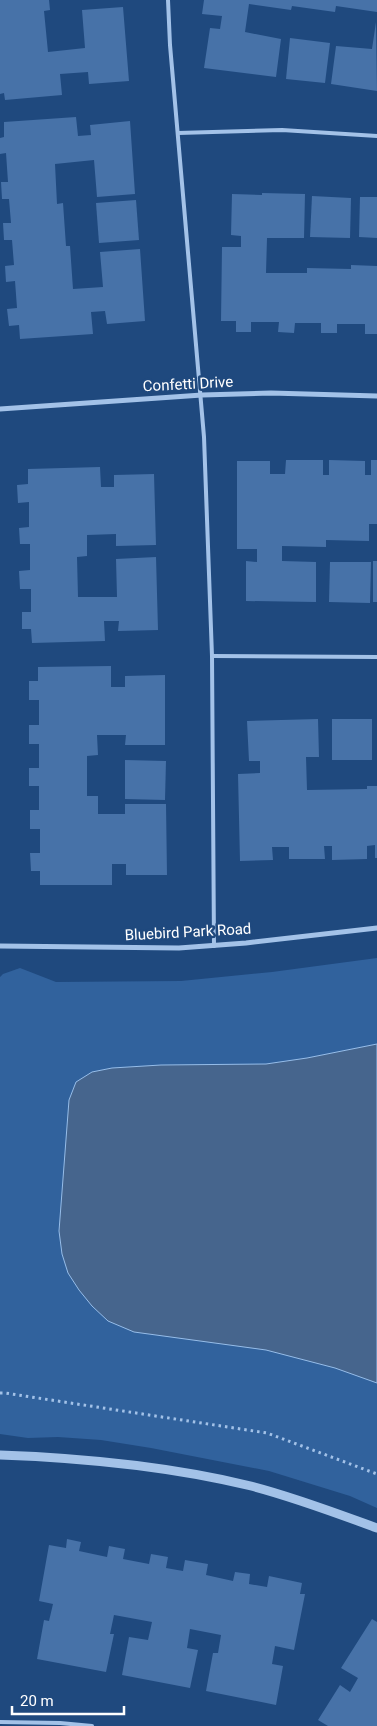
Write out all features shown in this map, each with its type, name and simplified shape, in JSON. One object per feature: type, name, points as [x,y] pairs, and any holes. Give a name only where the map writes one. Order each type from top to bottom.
[{"type":"street","name":"Confetti Drive","points":[[0,409],[202,395],[377,396]]},
{"type":"street","name":"Bluebird Park Road","points":[[0,946],[153,948],[214,946],[377,928]]},
{"type":"street","points":[[0,1456],[116,1463],[206,1476],[269,1491],[377,1528]]},
{"type":"lane","points":[[168,0],[202,395],[212,656],[214,946]]},
{"type":"lane","points":[[178,133],[282,130],[377,136]]},
{"type":"lane","points":[[212,656],[377,657]]},
{"type":"lane","points":[[0,1722],[60,1723],[92,1726]]},
{"type":"path","points":[[0,1393],[5,1392],[267,1434],[377,1474]]},
{"type":"shaded area","points":[[377,958],[377,1508],[350,1496],[269,1471],[101,1440],[58,1437],[28,1438],[0,1434],[0,977],[3,974],[20,968],[56,982],[181,981],[272,972]]},
{"type":"shaded area","points":[[377,1044],[377,1383],[335,1368],[266,1350],[134,1332],[108,1321],[92,1306],[68,1273],[62,1254],[59,1231],[69,1100],[76,1082],[92,1072],[112,1068],[161,1065],[266,1064]]},
{"type":"building","points":[[0,0],[49,0],[50,10],[44,11],[48,52],[85,48],[82,10],[123,7],[129,81],[89,84],[88,72],[60,74],[62,95],[5,100],[4,93],[0,94]]},
{"type":"building","points":[[204,0],[377,0],[377,12],[336,6],[335,12],[292,6],[291,10],[249,4],[245,32],[281,39],[276,77],[204,68],[210,28],[220,29],[222,16],[202,14]]},
{"type":"building","points":[[376,22],[377,91],[331,84],[336,46],[372,49]]},
{"type":"building","points":[[290,38],[330,43],[325,83],[286,79]]},
{"type":"building","points":[[76,117],[78,136],[91,135],[90,125],[130,121],[135,194],[97,197],[94,160],[55,164],[57,204],[63,203],[66,246],[70,246],[73,289],[103,287],[100,252],[140,249],[145,321],[107,324],[105,311],[91,312],[93,334],[20,339],[19,325],[9,326],[7,309],[17,308],[15,281],[6,282],[5,266],[14,265],[12,240],[4,240],[3,223],[11,223],[9,199],[2,199],[1,182],[8,182],[6,153],[0,154],[0,138],[4,137],[4,122]]},
{"type":"building","points":[[262,193],[305,194],[304,238],[267,238],[266,273],[307,273],[307,268],[351,269],[351,265],[377,266],[377,334],[365,334],[365,324],[337,324],[337,333],[321,333],[321,323],[295,323],[294,333],[278,332],[279,322],[251,322],[251,332],[236,332],[236,321],[221,321],[222,247],[241,247],[241,236],[231,235],[232,194],[262,195]]},
{"type":"building","points":[[312,196],[351,198],[350,238],[310,237]]},
{"type":"building","points":[[360,197],[377,197],[377,238],[359,237]]},
{"type":"building","points":[[136,200],[139,240],[99,243],[96,203]]},
{"type":"building","points":[[286,460],[323,460],[323,475],[329,475],[329,460],[365,461],[365,475],[371,475],[371,460],[377,460],[377,524],[369,524],[369,541],[326,540],[326,547],[282,546],[282,561],[316,562],[316,602],[246,601],[246,561],[257,562],[257,549],[237,549],[237,461],[270,461],[270,474],[285,474]]},
{"type":"building","points":[[100,467],[101,487],[114,487],[114,475],[154,474],[156,545],[116,546],[116,534],[87,535],[87,556],[77,557],[78,597],[117,597],[116,559],[156,557],[158,630],[118,631],[119,621],[104,621],[105,641],[32,643],[31,629],[22,629],[22,612],[31,612],[31,589],[20,589],[19,571],[30,570],[30,544],[20,544],[19,528],[29,527],[29,502],[18,503],[17,485],[28,484],[28,469]]},
{"type":"building","points":[[373,561],[377,561],[377,602],[373,602]]},
{"type":"building","points":[[330,562],[371,562],[370,603],[329,602]]},
{"type":"building","points":[[111,666],[111,687],[125,687],[125,676],[165,675],[165,745],[125,745],[126,735],[97,735],[98,755],[87,756],[87,796],[98,796],[98,814],[125,814],[125,804],[166,804],[167,875],[126,875],[126,864],[112,864],[112,885],[40,885],[40,871],[31,871],[30,853],[40,853],[40,829],[30,829],[30,810],[39,810],[39,786],[29,786],[29,768],[39,768],[39,744],[29,744],[29,725],[39,725],[39,700],[29,700],[29,681],[38,681],[38,667]]},
{"type":"building","points":[[318,719],[319,757],[306,757],[307,790],[367,789],[367,786],[377,786],[377,858],[375,858],[375,845],[367,846],[367,859],[332,860],[332,846],[324,846],[325,859],[289,859],[289,847],[272,847],[273,860],[240,861],[238,774],[260,773],[260,761],[249,761],[247,721]]},
{"type":"building","points":[[332,719],[372,719],[372,760],[332,760]]},
{"type":"building","points":[[125,760],[166,761],[165,800],[125,799]]},
{"type":"building","points":[[67,1539],[81,1542],[79,1551],[107,1557],[109,1546],[125,1549],[123,1559],[149,1564],[151,1554],[168,1557],[166,1568],[183,1571],[185,1560],[208,1564],[206,1575],[233,1581],[235,1572],[250,1574],[249,1584],[267,1587],[269,1576],[302,1583],[300,1594],[305,1594],[294,1650],[275,1646],[272,1664],[283,1666],[276,1705],[206,1691],[213,1653],[218,1653],[221,1635],[190,1629],[187,1648],[198,1650],[190,1688],[122,1675],[129,1637],[148,1640],[152,1622],[114,1615],[110,1634],[114,1634],[106,1672],[37,1659],[44,1620],[49,1621],[53,1604],[39,1601],[49,1545],[66,1548]]},
{"type":"building","points":[[372,1619],[377,1622],[377,1726],[328,1726],[318,1720],[340,1685],[350,1692],[358,1678],[341,1668]]}]
